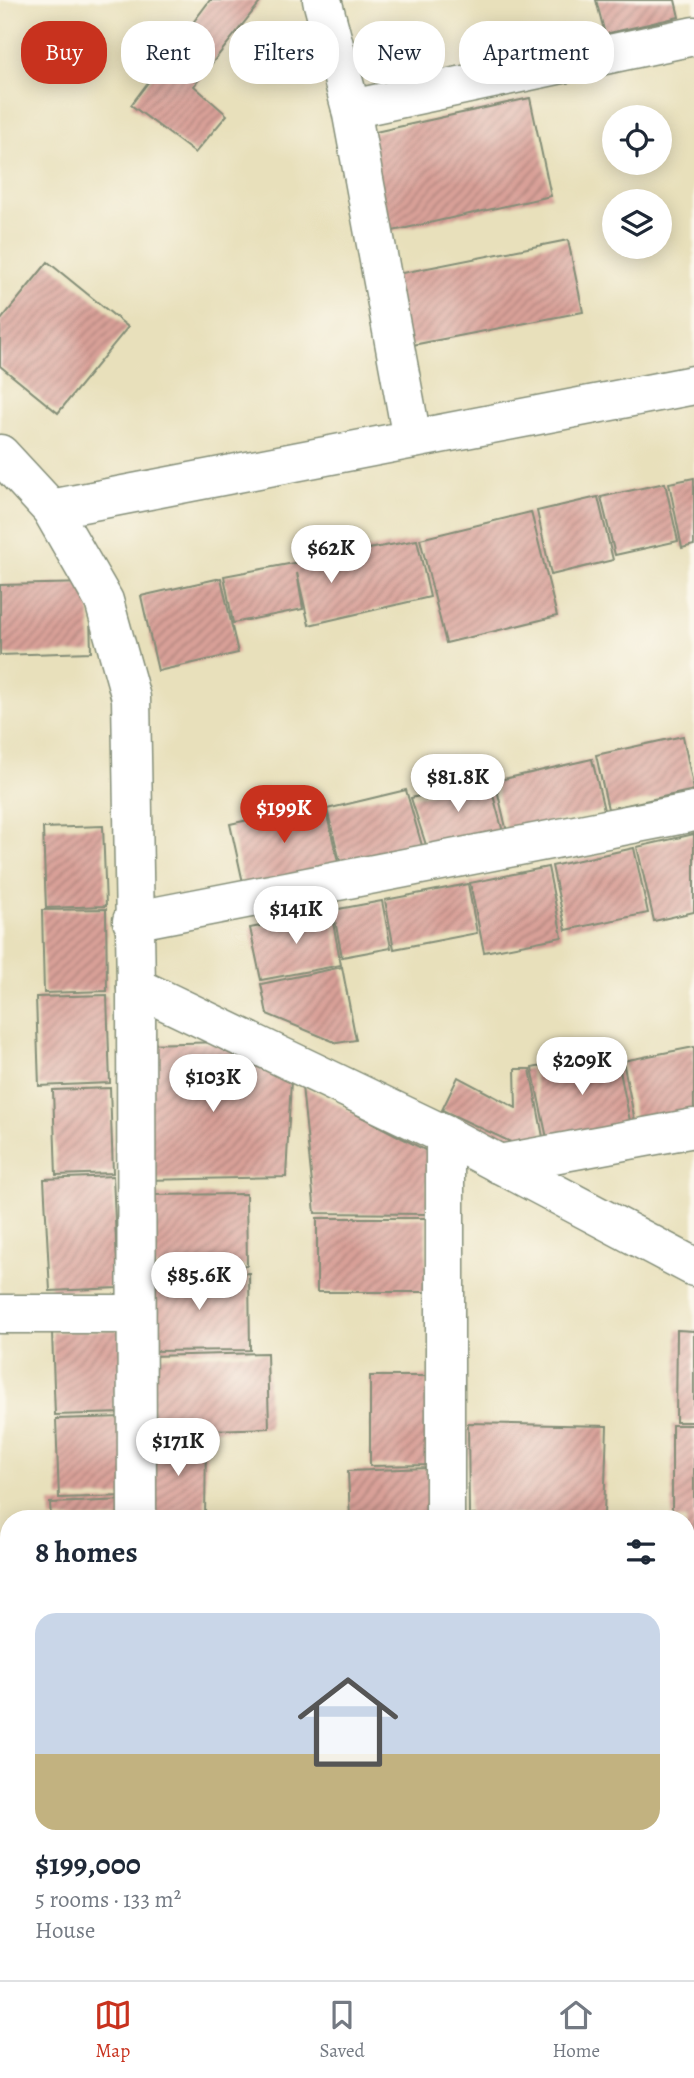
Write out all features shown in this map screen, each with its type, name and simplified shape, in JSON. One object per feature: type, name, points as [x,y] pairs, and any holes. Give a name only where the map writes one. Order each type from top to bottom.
[{"type":"street","points":[[321,0],[351,109],[412,439]]},
{"type":"street","points":[[351,109],[694,36]]},
{"type":"street","points":[[51,509],[694,385]]},
{"type":"street","points":[[1,458],[51,509],[104,601],[131,698],[132,921],[136,987],[137,1510]]},
{"type":"street","points":[[132,921],[694,812]]},
{"type":"street","points":[[136,987],[445,1135],[694,1267]]},
{"type":"street","points":[[499,1164],[694,1128]]},
{"type":"street","points":[[445,1135],[445,1510]]},
{"type":"street","points":[[0,1314],[136,1314]]},
{"type":"building","points":[[210,0],[262,0],[245,21],[229,21],[229,42],[215,59],[215,21],[194,21]]},
{"type":"building","points":[[596,0],[675,0],[679,17],[614,32],[614,21],[602,21]]},
{"type":"building","points":[[147,84],[196,84],[194,86],[227,115],[195,153],[131,105]]},
{"type":"building","points":[[530,98],[551,196],[370,236],[348,138]]},
{"type":"building","points":[[568,240],[583,312],[397,348],[382,277]]},
{"type":"building","points":[[48,262],[128,327],[58,413],[0,366],[0,321]]},
{"type":"building","points":[[694,478],[694,545],[682,548],[669,483]]},
{"type":"building","points":[[665,483],[678,541],[615,555],[601,497]]},
{"type":"building","points":[[598,497],[613,560],[551,575],[537,511]]},
{"type":"building","points":[[531,512],[557,616],[446,643],[420,539]]},
{"type":"building","points":[[417,540],[430,597],[309,625],[297,573],[303,609],[233,623],[224,576]]},
{"type":"building","points":[[221,578],[238,653],[158,671],[141,596]]},
{"type":"building","points":[[89,583],[91,652],[0,655],[0,585]]},
{"type":"building","points":[[683,736],[694,790],[608,809],[596,755]]},
{"type":"building","points":[[592,759],[604,810],[507,832],[495,781]]},
{"type":"building","points":[[489,780],[503,832],[427,848],[411,798]]},
{"type":"building","points":[[406,790],[423,849],[341,865],[327,809]]},
{"type":"building","points":[[324,803],[339,866],[244,887],[230,824]]},
{"type":"building","points":[[103,826],[106,906],[46,908],[43,828]]},
{"type":"building","points":[[694,834],[694,912],[654,921],[637,847]]},
{"type":"building","points":[[634,848],[648,913],[566,930],[552,866]]},
{"type":"building","points":[[548,867],[562,937],[484,952],[470,883]]},
{"type":"building","points":[[468,884],[477,933],[394,949],[385,900]]},
{"type":"building","points":[[382,901],[391,948],[342,957],[333,910]]},
{"type":"building","points":[[106,909],[107,991],[44,993],[42,910]]},
{"type":"building","points":[[331,912],[341,965],[261,980],[250,928]]},
{"type":"building","points":[[342,967],[356,1040],[337,1043],[267,1014],[261,984]]},
{"type":"building","points":[[107,995],[110,1083],[39,1086],[36,997]]},
{"type":"building","points":[[225,1042],[291,1080],[286,1177],[146,1180],[144,1044]]},
{"type":"building","points":[[694,1047],[694,1114],[636,1126],[623,1061]]},
{"type":"building","points":[[616,1051],[631,1126],[548,1143],[532,1068]]},
{"type":"building","points":[[515,1069],[530,1069],[544,1142],[515,1144],[442,1110],[458,1077],[516,1108]]},
{"type":"building","points":[[302,1086],[427,1151],[427,1214],[315,1213]]},
{"type":"building","points":[[110,1088],[113,1173],[56,1175],[53,1090]]},
{"type":"building","points":[[113,1176],[118,1288],[50,1291],[44,1179]]},
{"type":"building","points":[[246,1194],[247,1265],[149,1267],[147,1195]]},
{"type":"building","points":[[317,1218],[426,1218],[426,1292],[317,1292]]},
{"type":"building","points":[[249,1273],[250,1350],[150,1351],[149,1274]]},
{"type":"building","points":[[121,1330],[123,1413],[55,1415],[52,1332]]},
{"type":"building","points":[[677,1330],[694,1331],[694,1422],[676,1422]]},
{"type":"building","points":[[267,1353],[269,1428],[152,1432],[149,1356]]},
{"type":"building","points":[[370,1376],[427,1376],[428,1465],[370,1466]]},
{"type":"building","points":[[124,1417],[127,1496],[59,1498],[56,1419]]},
{"type":"building","points":[[468,1423],[607,1426],[604,1510],[469,1510]]},
{"type":"building","points":[[672,1425],[694,1425],[694,1510],[672,1510]]},
{"type":"building","points":[[206,1436],[205,1510],[148,1510],[152,1437]]},
{"type":"building","points":[[428,1468],[430,1510],[350,1510],[348,1471]]},
{"type":"building","points":[[127,1500],[128,1510],[50,1510],[50,1503]]}]
